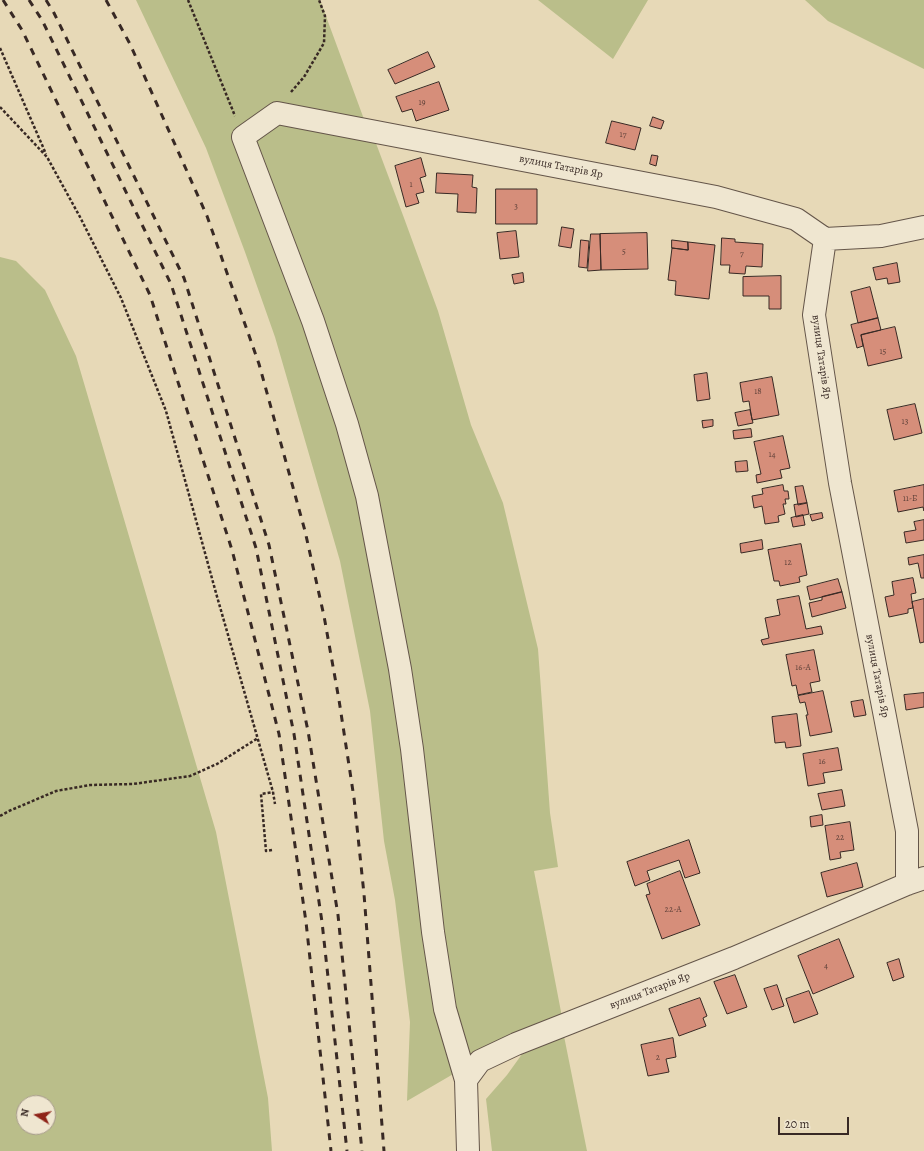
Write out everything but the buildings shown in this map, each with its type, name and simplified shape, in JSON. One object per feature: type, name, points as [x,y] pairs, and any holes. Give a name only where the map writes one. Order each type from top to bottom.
[{"type":"street","points":[[277,113],[243,137],[313,321],[347,424],[367,496],[401,676],[412,749],[433,932],[445,1009],[466,1080],[468,1151]]},
{"type":"street","name":"вулиця Татарів Яр","points":[[277,113],[716,198],[796,219],[825,239],[814,315],[842,491],[916,881],[734,958],[516,1044],[480,1061],[466,1080]]},
{"type":"street","points":[[825,239],[881,236],[924,227]]},
{"type":"path","points":[[188,0],[243,137]]},
{"type":"path","points":[[277,113],[284,101],[304,77],[324,43],[325,16],[319,0]]},
{"type":"path","points":[[0,48],[47,157],[80,217],[121,298],[166,411],[216,593],[274,793],[275,804]]},
{"type":"path","points":[[0,107],[47,157]]},
{"type":"path","points":[[0,816],[8,811],[56,791],[90,785],[133,784],[190,776],[217,764],[258,738]]},
{"type":"path","points":[[272,850],[266,851],[261,794],[274,793]]},
{"type":"green space","points":[[136,0],[320,0],[365,122],[374,138],[438,311],[471,425],[503,503],[538,649],[550,813],[558,867],[534,871],[562,1017],[467,1066],[407,1101],[410,1022],[395,900],[384,841],[370,711],[340,561],[275,337],[245,252],[206,148]]},
{"type":"green space","points":[[538,0],[648,0],[613,59]]},
{"type":"green space","points":[[805,0],[924,0],[924,69],[828,21]]},
{"type":"green space","points":[[0,257],[16,261],[45,290],[76,356],[216,832],[268,1098],[272,1151],[0,1151]]},
{"type":"green space","points":[[563,1031],[587,1151],[492,1151],[486,1099],[507,1075],[530,1043]]},
{"type":"railway","points":[[3,0],[22,30],[150,295],[232,550],[279,734],[306,922],[331,1151]]},
{"type":"railway","points":[[29,0],[42,20],[171,284],[256,548],[294,734],[322,922],[347,1151]]},
{"type":"railway","points":[[46,0],[54,13],[184,278],[269,545],[308,731],[338,915],[362,1151]]},
{"type":"railway","points":[[106,0],[130,44],[207,216],[259,364],[305,531],[324,616],[354,798],[364,894],[384,1151]]}]
